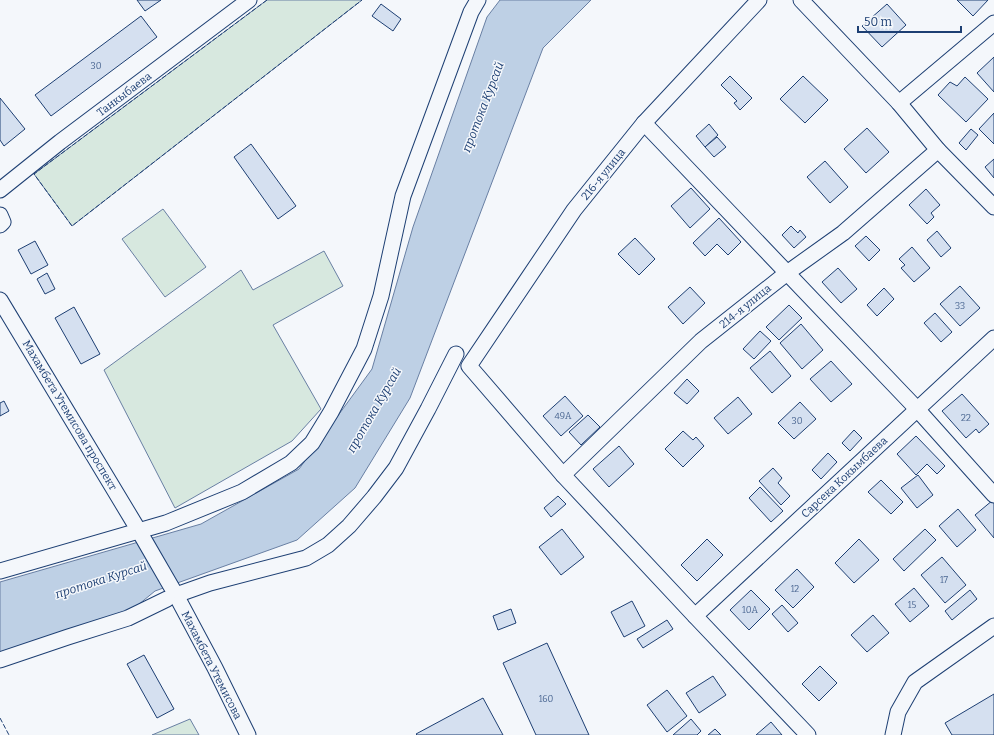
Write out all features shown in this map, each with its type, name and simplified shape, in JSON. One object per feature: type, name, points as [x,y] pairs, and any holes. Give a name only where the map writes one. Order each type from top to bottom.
[{"type":"street","name":"Танкыбаева","points":[[0,190],[60,142],[249,0]]},
{"type":"street","points":[[0,571],[166,523],[242,492],[291,463],[312,443],[331,412],[364,348],[381,296],[403,196],[471,12],[478,0]]},
{"type":"street","name":"216-я улица","points":[[563,475],[469,366],[574,210],[644,123],[759,0]]},
{"type":"street","points":[[801,0],[899,103],[938,150],[994,206]]},
{"type":"street","points":[[899,103],[994,23]]},
{"type":"street","points":[[644,123],[917,409],[994,495]]},
{"type":"street","name":"214-я улица","points":[[563,475],[702,341],[787,273],[843,233],[938,150]]},
{"type":"street","points":[[0,215],[3,222],[0,225]]},
{"type":"street","name":"Махамбета Утемисова проспект","points":[[0,300],[139,530],[172,597]]},
{"type":"street","name":"Сарсека Кокымбаева","points":[[695,616],[994,338]]},
{"type":"street","points":[[0,660],[128,618],[172,597],[210,583],[306,558],[328,545],[349,526],[396,468],[456,354]]},
{"type":"street","points":[[563,475],[808,735]]},
{"type":"street","name":"Махамбета Утемисова","points":[[172,597],[215,668],[248,735]]},
{"type":"street","points":[[892,735],[898,712],[915,682],[994,626]]},
{"type":"shaded area","points":[[267,0],[362,0],[72,226],[34,174]]},
{"type":"shaded area","points":[[163,209],[206,267],[165,297],[122,239]]},
{"type":"shaded area","points":[[324,251],[343,286],[273,325],[321,409],[292,441],[175,508],[104,370],[241,270],[253,290]]},
{"type":"shaded area","points":[[190,719],[199,735],[152,735]]},
{"type":"water","name":"протока Курсай","points":[[500,0],[591,0],[543,48],[410,398],[355,488],[297,540],[155,591],[127,614],[0,654],[0,582],[201,524],[299,469],[372,369],[413,227],[487,17]]},
{"type":"building","points":[[137,0],[161,0],[145,11]]},
{"type":"building","points":[[957,0],[988,0],[973,16]]},
{"type":"building","points":[[381,4],[401,19],[393,31],[372,16]]},
{"type":"building","points":[[887,4],[906,25],[882,47],[862,26]]},
{"type":"building","points":[[141,16],[157,37],[51,116],[35,95]]},
{"type":"building","points":[[994,57],[994,92],[977,73]]},
{"type":"building","points":[[730,76],[752,98],[740,110],[734,103],[737,101],[721,85]]},
{"type":"building","points":[[803,76],[828,100],[805,123],[780,99]]},
{"type":"building","points":[[965,77],[988,99],[966,122],[938,95],[950,82],[957,86]]},
{"type":"building","points":[[0,98],[25,129],[4,146],[0,140]]},
{"type":"building","points":[[994,113],[994,144],[979,129]]},
{"type":"building","points":[[709,124],[718,135],[705,147],[696,136]]},
{"type":"building","points":[[867,128],[889,152],[866,173],[844,149]]},
{"type":"building","points":[[971,129],[978,135],[966,150],[959,143]]},
{"type":"building","points":[[717,137],[726,147],[714,157],[705,147]]},
{"type":"building","points":[[251,144],[296,206],[278,219],[234,157]]},
{"type":"building","points":[[994,159],[994,178],[985,167]]},
{"type":"building","points":[[825,161],[848,187],[830,203],[807,177]]},
{"type":"building","points":[[691,188],[710,209],[690,228],[671,206]]},
{"type":"building","points":[[926,189],[940,205],[931,213],[934,217],[927,224],[909,205]]},
{"type":"building","points":[[719,218],[741,242],[728,255],[717,244],[705,256],[693,243]]},
{"type":"building","points":[[791,226],[798,233],[800,230],[806,237],[794,248],[782,235]]},
{"type":"building","points":[[937,231],[951,248],[941,257],[927,240]]},
{"type":"building","points":[[866,236],[880,250],[869,261],[855,246]]},
{"type":"building","points":[[635,238],[655,259],[639,275],[618,254]]},
{"type":"building","points":[[35,241],[48,265],[31,274],[18,250]]},
{"type":"building","points":[[912,247],[930,268],[914,282],[901,268],[905,265],[899,259]]},
{"type":"building","points":[[838,268],[857,289],[841,303],[822,282]]},
{"type":"building","points":[[47,273],[55,289],[45,294],[37,279]]},
{"type":"building","points":[[960,286],[980,308],[960,326],[940,304]]},
{"type":"building","points":[[690,287],[705,303],[683,324],[668,307]]},
{"type":"building","points":[[884,288],[894,299],[877,316],[867,305]]},
{"type":"building","points":[[789,305],[802,318],[779,340],[766,327]]},
{"type":"building","points":[[74,307],[100,354],[81,364],[55,318]]},
{"type":"building","points":[[935,313],[952,332],[941,342],[924,323]]},
{"type":"building","points":[[801,324],[823,350],[802,369],[780,343]]},
{"type":"building","points":[[760,331],[771,341],[754,359],[743,349]]},
{"type":"building","points":[[770,351],[791,376],[772,393],[750,368]]},
{"type":"building","points":[[831,361],[852,384],[831,402],[810,379]]},
{"type":"building","points":[[687,379],[699,391],[687,404],[674,393]]},
{"type":"building","points":[[962,394],[989,424],[979,433],[976,429],[966,438],[942,411]]},
{"type":"building","points":[[565,396],[583,416],[561,436],[543,416]]},
{"type":"building","points":[[738,397],[752,414],[728,434],[714,418]]},
{"type":"building","points":[[4,401],[9,411],[0,416],[0,403]]},
{"type":"building","points":[[800,402],[816,419],[794,439],[778,423]]},
{"type":"building","points":[[588,415],[600,427],[581,445],[569,432]]},
{"type":"building","points":[[854,430],[862,438],[850,451],[842,443]]},
{"type":"building","points":[[683,431],[693,440],[696,437],[704,446],[683,467],[665,449]]},
{"type":"building","points":[[916,436],[945,466],[937,474],[927,464],[916,475],[897,454]]},
{"type":"building","points":[[619,446],[634,464],[609,487],[593,469]]},
{"type":"building","points":[[828,453],[837,462],[821,479],[812,470]]},
{"type":"building","points":[[773,468],[782,478],[778,483],[790,496],[781,505],[759,481]]},
{"type":"building","points":[[918,475],[933,495],[917,508],[901,488]]},
{"type":"building","points":[[881,480],[903,502],[891,514],[868,492]]},
{"type":"building","points":[[760,487],[783,511],[771,522],[749,498]]},
{"type":"building","points":[[558,496],[566,504],[551,517],[544,508]]},
{"type":"building","points":[[993,500],[994,502],[994,538],[975,515]]},
{"type":"building","points":[[958,509],[976,530],[957,547],[939,526]]},
{"type":"building","points":[[562,529],[584,557],[561,575],[539,547]]},
{"type":"building","points":[[925,529],[936,540],[904,571],[893,559]]},
{"type":"building","points":[[707,539],[723,555],[697,581],[681,565]]},
{"type":"building","points":[[859,539],[879,560],[854,583],[835,563]]},
{"type":"building","points":[[942,557],[966,585],[945,603],[921,575]]},
{"type":"building","points":[[797,569],[814,587],[793,608],[775,590]]},
{"type":"building","points":[[914,588],[929,606],[910,622],[895,604]]},
{"type":"building","points":[[751,590],[770,609],[749,630],[730,610]]},
{"type":"building","points":[[970,590],[977,599],[952,620],[945,611]]},
{"type":"building","points":[[632,601],[645,626],[624,637],[611,612]]},
{"type":"building","points":[[782,605],[798,623],[788,632],[772,614]]},
{"type":"building","points":[[511,609],[516,623],[498,630],[493,616]]},
{"type":"building","points":[[873,615],[889,633],[867,652],[851,635]]},
{"type":"building","points":[[667,620],[673,629],[643,648],[637,639]]},
{"type":"building","points":[[547,643],[589,735],[536,735],[503,663]]},
{"type":"building","points":[[144,655],[174,709],[157,718],[127,664]]},
{"type":"building","points":[[820,666],[837,683],[819,701],[802,684]]},
{"type":"building","points":[[713,676],[726,695],[699,713],[686,693]]},
{"type":"building","points":[[667,690],[687,716],[667,732],[647,705]]},
{"type":"building","points":[[994,694],[994,735],[952,735],[945,723]]},
{"type":"building","points":[[483,698],[503,735],[416,734]]},
{"type":"building","points":[[691,719],[701,731],[697,735],[673,735]]},
{"type":"building","points":[[771,722],[782,735],[756,735]]},
{"type":"building","points":[[715,729],[721,735],[708,735]]},
{"type":"fence","points":[[267,0],[34,174],[72,226],[362,0]]},
{"type":"fence","points":[[0,718],[9,735]]}]
